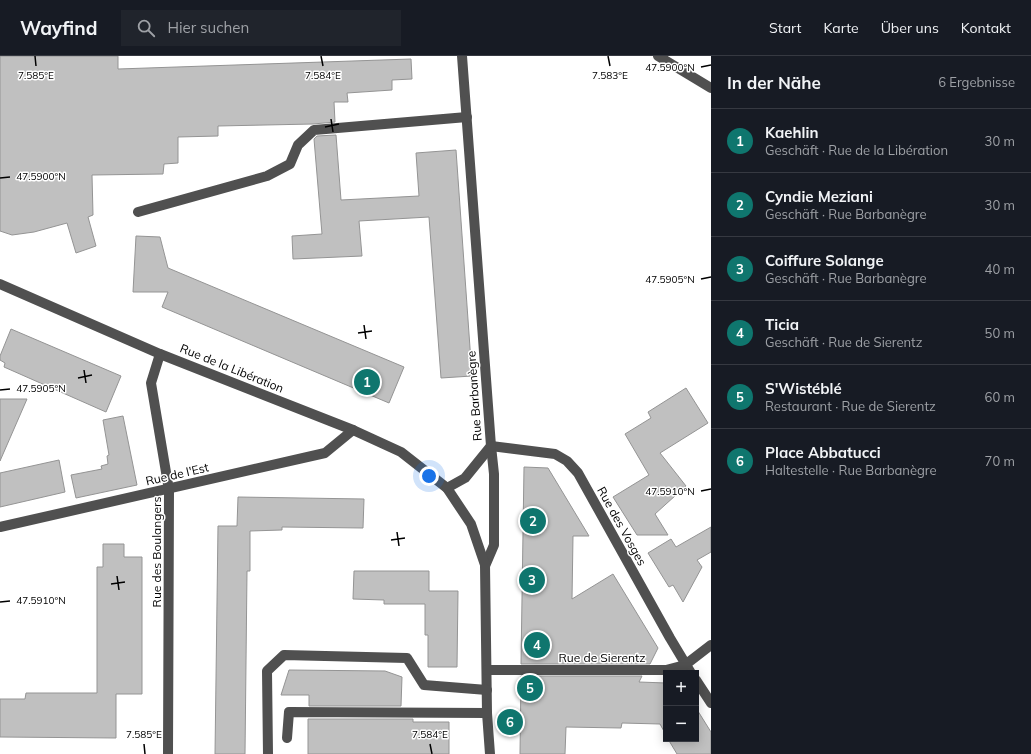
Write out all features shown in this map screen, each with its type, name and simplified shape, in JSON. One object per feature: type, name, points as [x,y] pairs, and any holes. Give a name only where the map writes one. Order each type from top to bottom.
[{"type":"street","name":"Rue Barbanègre","points":[[447,488],[465,478],[491,446],[462,56]]},
{"type":"street","points":[[658,56],[711,88]]},
{"type":"street","points":[[138,212],[267,176],[290,164],[298,144],[314,130],[467,117]]},
{"type":"street","name":"Rue de la Libération","points":[[0,284],[160,354],[353,430],[401,452],[447,488]]},
{"type":"street","name":"Rue des Boulangers","points":[[160,354],[151,383],[169,490],[168,754]]},
{"type":"street","name":"Rue de l'Est","points":[[0,527],[169,490],[325,453],[353,430]]},
{"type":"street","points":[[485,566],[494,545],[494,474],[491,446]]},
{"type":"street","name":"Rue des Vosges","points":[[491,446],[555,454],[567,461],[578,473],[688,669]]},
{"type":"street","points":[[447,488],[471,524],[485,566],[487,713],[490,754]]},
{"type":"street","name":"Rue de Sierentz","points":[[487,670],[688,669],[711,645]]},
{"type":"street","points":[[268,754],[267,671],[284,655],[407,658],[424,685],[487,690]]},
{"type":"street","points":[[699,685],[711,703]]},
{"type":"street","points":[[287,738],[289,712],[487,713]]},
{"type":"building","points":[[0,56],[118,56],[118,69],[411,59],[412,79],[392,80],[392,90],[347,93],[348,102],[334,102],[335,122],[313,124],[218,126],[218,136],[178,137],[178,163],[164,164],[163,174],[92,175],[93,215],[88,217],[96,246],[76,253],[67,223],[34,232],[12,235],[0,231]]},
{"type":"building","points":[[336,135],[341,200],[419,196],[416,153],[456,150],[472,376],[441,378],[429,217],[359,221],[362,256],[293,259],[292,236],[322,234],[314,139],[317,136]]},
{"type":"building","points":[[136,236],[160,237],[168,268],[404,367],[389,403],[162,307],[168,292],[133,292]]},
{"type":"building","points":[[11,329],[121,376],[106,412],[4,367],[5,363],[0,360],[0,356]]},
{"type":"building","points":[[686,388],[708,423],[660,453],[686,486],[655,514],[668,535],[637,535],[613,497],[649,475],[625,434],[651,418],[648,412]]},
{"type":"building","points":[[0,399],[27,399],[0,461]]},
{"type":"building","points":[[123,416],[137,485],[76,498],[71,475],[102,469],[101,466],[108,464],[107,456],[109,455],[103,420]]},
{"type":"building","points":[[59,460],[65,492],[0,507],[0,473]]},
{"type":"building","points":[[524,467],[548,468],[589,536],[573,536],[572,599],[613,574],[658,648],[650,664],[521,664]]},
{"type":"building","points":[[238,497],[364,499],[363,528],[282,527],[282,530],[250,531],[250,571],[247,571],[245,754],[215,754],[218,526],[237,526]]},
{"type":"building","points":[[711,527],[711,552],[697,560],[702,567],[683,602],[673,585],[669,587],[648,553],[671,539],[676,547]]},
{"type":"building","points":[[103,544],[124,544],[124,557],[142,557],[142,694],[116,694],[116,738],[0,737],[0,699],[25,699],[26,693],[97,693],[97,567],[103,567]]},
{"type":"building","points":[[354,571],[429,571],[429,591],[458,591],[457,667],[428,667],[428,635],[425,635],[425,604],[384,604],[384,600],[353,599]]},
{"type":"building","points":[[289,670],[385,671],[402,677],[401,706],[309,706],[309,695],[281,695]]},
{"type":"building","points":[[521,676],[642,676],[639,682],[663,683],[663,730],[660,724],[622,723],[621,728],[566,727],[565,754],[520,754]]},
{"type":"building","points":[[699,713],[711,732],[711,754],[677,754],[670,742],[699,742]]},
{"type":"building","points":[[308,719],[413,719],[413,722],[449,722],[449,754],[308,754]]},
{"type":"place","name":"Kaehlin","points":[[367,382]]},
{"type":"place","name":"Cyndie Meziani","points":[[533,521]]},
{"type":"place","name":"Coiffure Solange","points":[[532,580]]},
{"type":"place","name":"Ticia","points":[[537,645]]},
{"type":"place","name":"S'Wistéblé","points":[[530,688]]},
{"type":"place","name":"Place Abbatucci","points":[[510,722]]}]
